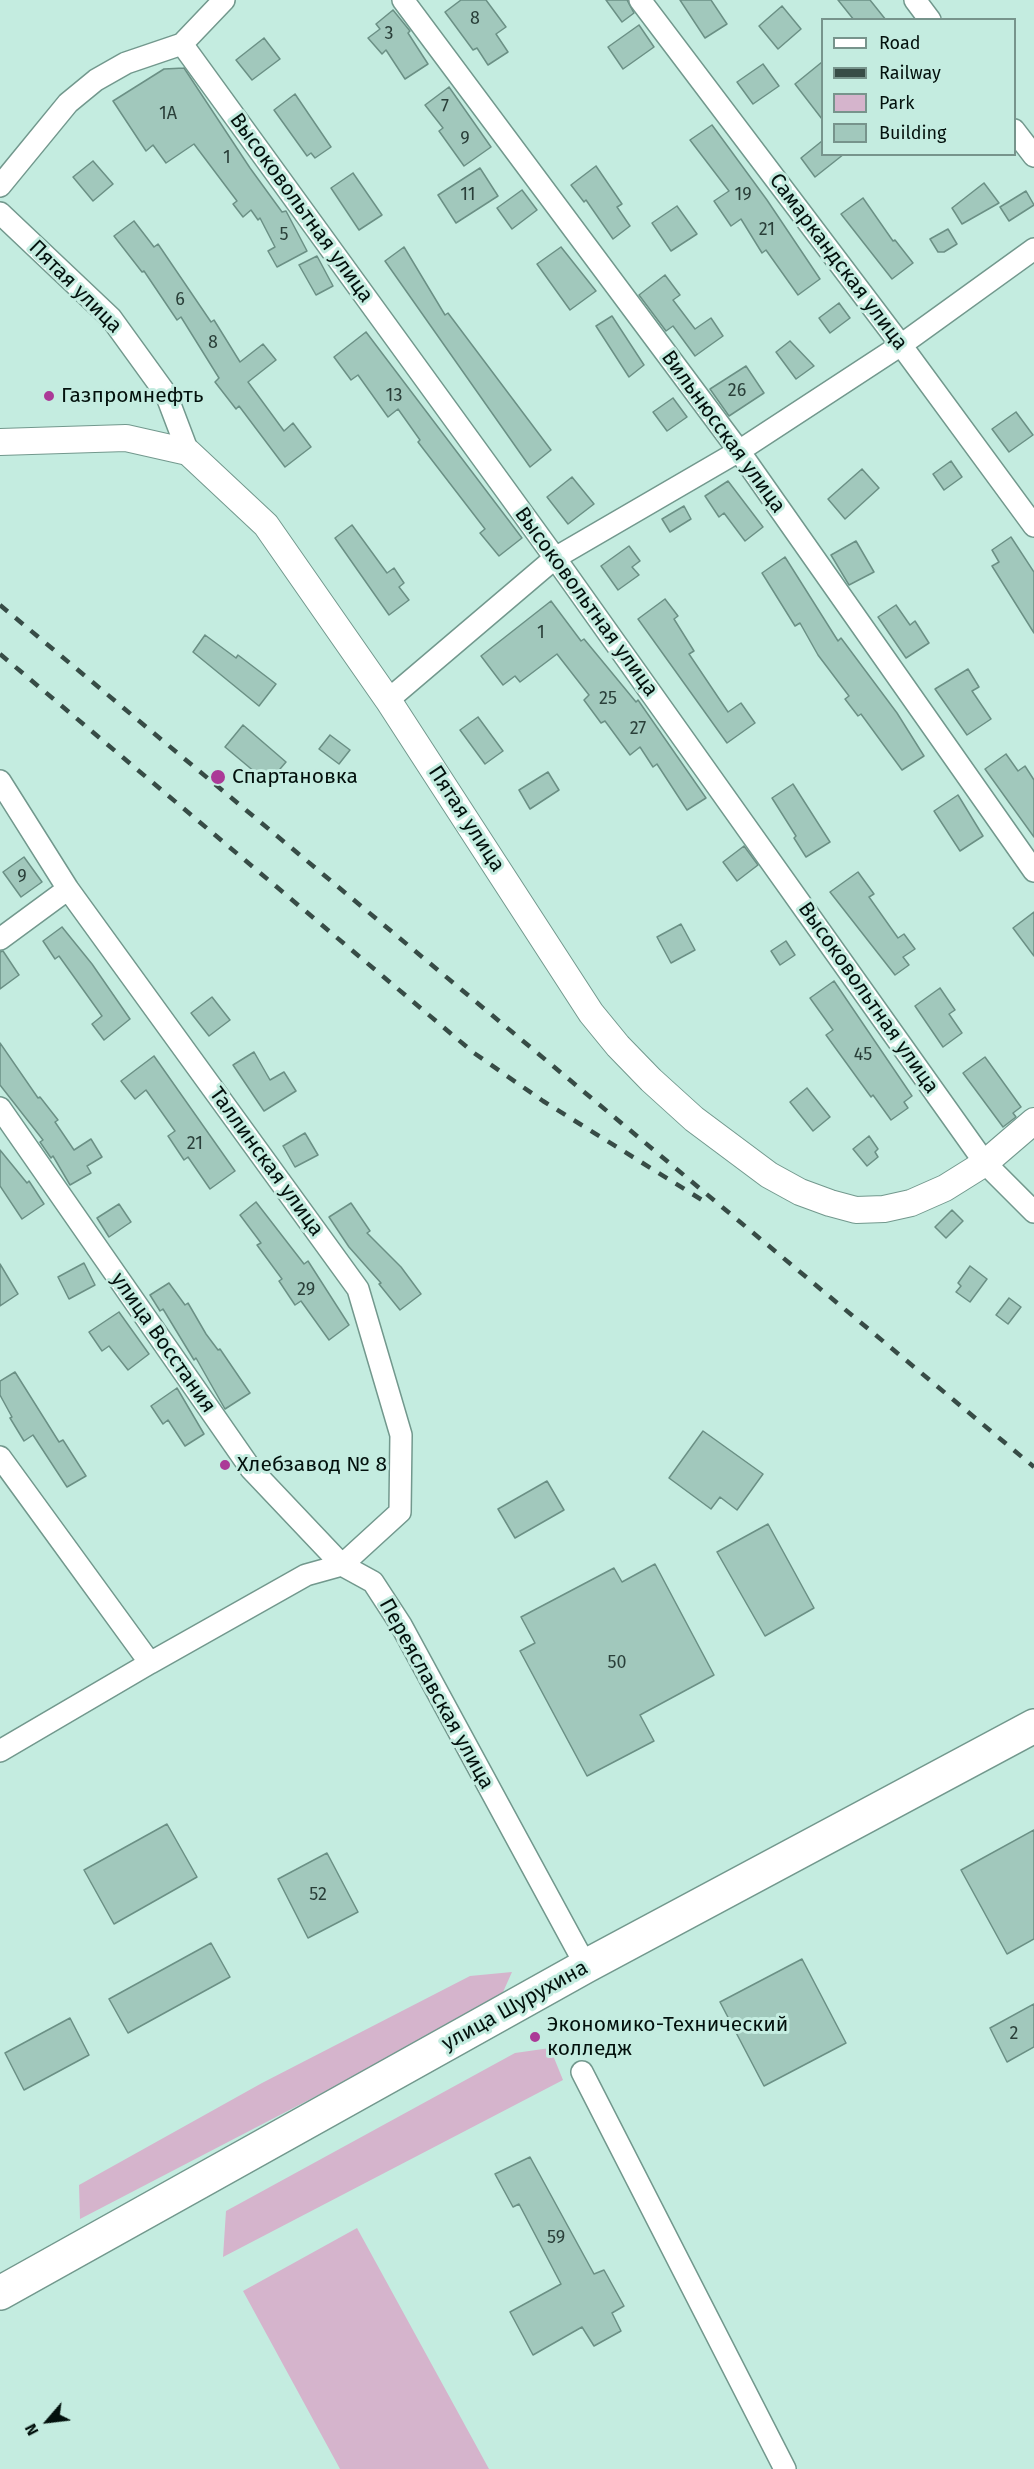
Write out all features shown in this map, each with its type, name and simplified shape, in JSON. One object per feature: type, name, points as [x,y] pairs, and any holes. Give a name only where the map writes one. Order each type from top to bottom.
[{"type":"highway","name":"улица Шурухина","points":[[0,2293],[586,1966],[1034,1726]]},
{"type":"street","points":[[0,186],[68,102],[96,80],[126,63],[182,44],[224,0]]},
{"type":"street","name":"Вильнюсская улица","points":[[402,0],[739,451],[1034,871]]},
{"type":"street","name":"Самаркандская улица","points":[[640,0],[901,345],[1034,526]]},
{"type":"street","points":[[915,0],[928,18]]},
{"type":"street","name":"Высоковольтная улица","points":[[182,44],[555,558],[985,1163],[1034,1212]]},
{"type":"street","points":[[1016,133],[1034,156]]},
{"type":"street","name":"Пятая улица","points":[[0,213],[111,318],[166,394],[188,452],[266,525],[388,700],[591,1013],[618,1046],[651,1080],[727,1144],[769,1175],[800,1192],[856,1210],[884,1209],[910,1203],[945,1188],[985,1163],[1034,1122]]},
{"type":"street","points":[[388,700],[555,558],[739,451],[901,345],[1034,249]]},
{"type":"street","points":[[0,442],[126,438],[188,452]]},
{"type":"street","name":"Таллинская улица","points":[[0,781],[68,889],[358,1289],[401,1435],[400,1512],[342,1565]]},
{"type":"street","points":[[0,939],[68,889]]},
{"type":"street","name":"улица Восстания","points":[[0,1108],[251,1468],[342,1565]]},
{"type":"street","points":[[0,1457],[150,1663]]},
{"type":"street","points":[[0,1751],[306,1575],[342,1565]]},
{"type":"street","name":"Переяславская улица","points":[[342,1565],[373,1582],[401,1625],[586,1966]]},
{"type":"street","points":[[582,2072],[785,2469]]},
{"type":"green space","points":[[512,1972],[499,2001],[80,2219],[79,2185],[262,2083],[470,1976]]},
{"type":"green space","points":[[550,2048],[563,2080],[223,2257],[226,2211],[515,2053]]},
{"type":"green space","points":[[357,2228],[489,2469],[340,2469],[243,2291]]},
{"type":"building","points":[[461,0],[486,0],[506,27],[496,34],[508,52],[488,65],[477,48],[473,50],[445,12]]},
{"type":"building","points":[[606,0],[627,0],[634,13],[622,22]]},
{"type":"building","points":[[680,0],[711,0],[727,24],[705,38]]},
{"type":"building","points":[[838,0],[870,0],[884,18],[852,18]]},
{"type":"building","points":[[782,6],[801,29],[778,49],[759,26]]},
{"type":"building","points":[[393,10],[410,31],[408,33],[428,64],[405,79],[386,50],[382,54],[368,38],[380,29],[376,24]]},
{"type":"building","points":[[639,25],[654,47],[623,69],[608,47]]},
{"type":"building","points":[[264,38],[280,59],[252,80],[236,60]]},
{"type":"building","points":[[821,63],[821,118],[795,84]]},
{"type":"building","points":[[763,64],[779,86],[753,104],[737,82]]},
{"type":"building","points":[[184,68],[250,168],[282,212],[286,211],[307,251],[277,267],[268,251],[275,247],[260,218],[258,220],[251,210],[243,217],[233,204],[237,201],[194,144],[166,163],[153,145],[146,151],[113,101],[164,69]]},
{"type":"building","points":[[449,87],[491,147],[464,166],[439,131],[443,128],[425,105]]},
{"type":"building","points":[[295,94],[331,147],[315,158],[311,153],[307,156],[274,110]]},
{"type":"building","points":[[712,125],[767,200],[820,279],[798,295],[766,250],[762,253],[741,219],[731,226],[714,201],[729,191],[690,140]]},
{"type":"building","points":[[821,142],[821,156],[841,156],[815,177],[801,158]]},
{"type":"building","points":[[93,161],[113,184],[93,201],[73,177]]},
{"type":"building","points":[[596,166],[622,204],[617,207],[630,226],[613,239],[586,200],[584,202],[571,185]]},
{"type":"building","points":[[480,168],[498,196],[456,223],[438,195]]},
{"type":"building","points":[[353,173],[382,215],[359,230],[331,188]]},
{"type":"building","points":[[984,183],[999,203],[962,224],[952,208]]},
{"type":"building","points":[[522,190],[537,210],[512,229],[497,208]]},
{"type":"building","points":[[1026,191],[1034,205],[1009,221],[1000,207]]},
{"type":"building","points":[[863,198],[893,241],[895,240],[913,263],[892,279],[841,214]]},
{"type":"building","points":[[677,206],[697,234],[671,251],[652,223]]},
{"type":"building","points":[[134,221],[154,247],[158,244],[211,322],[214,320],[240,362],[263,344],[276,360],[248,382],[284,431],[293,423],[311,447],[285,467],[239,406],[236,409],[215,382],[219,378],[181,317],[177,320],[144,271],[142,272],[114,236]]},
{"type":"building","points":[[948,229],[957,244],[944,252],[938,252],[930,239]]},
{"type":"building","points":[[404,247],[445,315],[448,313],[551,450],[530,467],[385,261]]},
{"type":"building","points":[[561,247],[596,291],[570,310],[537,264]]},
{"type":"building","points":[[317,256],[333,286],[316,295],[299,265]]},
{"type":"building","points":[[665,275],[680,295],[673,300],[695,329],[711,318],[723,336],[695,356],[673,326],[666,331],[639,295]]},
{"type":"building","points":[[839,303],[850,318],[830,333],[819,318]]},
{"type":"building","points":[[612,316],[644,365],[629,377],[596,326]]},
{"type":"building","points":[[366,332],[522,538],[499,556],[480,533],[485,529],[418,442],[420,440],[398,409],[388,417],[358,375],[351,380],[334,357]]},
{"type":"building","points":[[790,341],[814,366],[796,379],[776,352]]},
{"type":"building","points":[[746,366],[764,393],[729,416],[710,389]]},
{"type":"building","points":[[673,398],[687,417],[667,431],[653,412]]},
{"type":"building","points":[[1016,412],[1033,435],[1009,452],[992,429]]},
{"type":"building","points":[[951,461],[962,477],[944,490],[933,474]]},
{"type":"building","points":[[862,469],[879,488],[845,519],[828,499]]},
{"type":"building","points":[[572,477],[594,504],[568,524],[547,497]]},
{"type":"building","points":[[728,481],[763,527],[745,541],[724,513],[719,517],[705,496]]},
{"type":"building","points":[[684,506],[691,519],[670,532],[662,519]]},
{"type":"building","points":[[352,525],[387,573],[394,568],[404,583],[399,587],[409,600],[389,615],[335,538]]},
{"type":"building","points":[[1011,537],[1034,572],[1034,633],[992,566],[999,562],[992,550]]},
{"type":"building","points":[[856,541],[874,572],[849,585],[831,555]]},
{"type":"building","points":[[629,546],[640,561],[632,567],[639,575],[618,590],[601,566]]},
{"type":"building","points":[[785,557],[838,641],[841,638],[897,713],[924,756],[902,770],[861,714],[858,716],[845,699],[849,696],[818,655],[800,623],[795,626],[762,573]]},
{"type":"building","points":[[665,599],[678,616],[674,619],[694,651],[689,654],[728,712],[741,703],[755,723],[727,743],[638,619]]},
{"type":"building","points":[[551,601],[581,641],[584,639],[636,702],[638,700],[706,798],[687,810],[657,764],[653,767],[640,747],[630,755],[605,721],[601,723],[584,700],[589,695],[557,654],[520,682],[515,676],[503,685],[481,656]]},
{"type":"building","points":[[896,605],[910,625],[915,621],[929,643],[906,658],[878,617]]},
{"type":"building","points":[[205,635],[236,658],[238,655],[276,684],[259,706],[193,652]]},
{"type":"building","points":[[968,669],[979,687],[972,691],[991,719],[967,735],[935,689]]},
{"type":"building","points":[[478,717],[503,751],[485,764],[460,730]]},
{"type":"building","points":[[243,725],[286,762],[268,783],[225,747]]},
{"type":"building","points":[[330,735],[350,750],[339,764],[319,749]]},
{"type":"building","points":[[1006,754],[1018,771],[1025,766],[1034,780],[1034,837],[985,769]]},
{"type":"building","points":[[548,772],[559,790],[530,809],[519,790]]},
{"type":"building","points":[[793,784],[830,842],[806,857],[794,838],[796,836],[772,798]]},
{"type":"building","points":[[958,795],[983,836],[960,851],[934,811]]},
{"type":"building","points":[[744,846],[758,865],[737,881],[723,862]]},
{"type":"building","points":[[24,857],[42,882],[21,897],[3,872]]},
{"type":"building","points":[[858,872],[874,894],[869,897],[898,938],[904,934],[915,949],[903,957],[909,965],[895,975],[830,892]]},
{"type":"building","points":[[1034,912],[1034,956],[1013,928]]},
{"type":"building","points":[[681,924],[695,950],[671,963],[657,937]]},
{"type":"building","points":[[62,927],[92,964],[130,1019],[104,1040],[92,1024],[102,1016],[59,956],[55,959],[43,941]]},
{"type":"building","points":[[786,941],[795,955],[780,965],[771,951]]},
{"type":"building","points":[[3,951],[19,975],[0,989],[0,952]]},
{"type":"building","points":[[834,981],[912,1096],[904,1102],[908,1108],[891,1120],[873,1095],[871,1097],[826,1035],[833,1030],[810,998]]},
{"type":"building","points":[[940,988],[955,1010],[949,1014],[962,1033],[943,1047],[915,1006]]},
{"type":"building","points":[[212,997],[230,1020],[209,1036],[191,1013]]},
{"type":"building","points":[[0,1043],[38,1098],[40,1097],[58,1120],[55,1122],[74,1150],[91,1139],[102,1157],[87,1166],[91,1173],[70,1185],[53,1156],[51,1158],[40,1142],[43,1140],[0,1085]]},
{"type":"building","points":[[254,1052],[270,1080],[284,1072],[296,1091],[264,1111],[233,1065]]},
{"type":"building","points":[[154,1056],[235,1171],[210,1189],[188,1157],[184,1160],[168,1136],[175,1131],[146,1090],[135,1099],[121,1081]]},
{"type":"building","points":[[985,1057],[1021,1107],[1013,1113],[1016,1117],[1003,1127],[963,1073]]},
{"type":"building","points":[[807,1088],[830,1117],[813,1131],[790,1102]]},
{"type":"building","points":[[305,1133],[318,1155],[295,1167],[283,1146]]},
{"type":"building","points":[[869,1136],[878,1149],[875,1152],[878,1157],[867,1166],[853,1149]]},
{"type":"building","points":[[0,1150],[27,1183],[29,1181],[44,1204],[22,1219],[0,1186]]},
{"type":"building","points":[[256,1202],[304,1264],[308,1261],[349,1325],[329,1340],[301,1301],[295,1305],[279,1281],[282,1279],[257,1245],[261,1243],[240,1215]]},
{"type":"building","points":[[351,1203],[370,1231],[367,1233],[401,1267],[421,1294],[400,1310],[379,1284],[381,1283],[349,1247],[329,1217]]},
{"type":"building","points":[[119,1204],[131,1222],[109,1237],[97,1218]]},
{"type":"building","points":[[952,1210],[963,1221],[946,1238],[935,1227]]},
{"type":"building","points":[[84,1263],[95,1285],[69,1299],[58,1277]]},
{"type":"building","points":[[0,1264],[18,1294],[0,1306]]},
{"type":"building","points":[[970,1266],[987,1279],[970,1302],[956,1292],[961,1286],[958,1283]]},
{"type":"building","points":[[169,1283],[185,1305],[188,1303],[206,1334],[218,1350],[220,1349],[250,1393],[225,1409],[196,1358],[194,1360],[163,1309],[160,1311],[150,1295]]},
{"type":"building","points":[[1009,1298],[1021,1307],[1008,1324],[996,1315]]},
{"type":"building","points":[[119,1312],[149,1354],[128,1370],[109,1346],[102,1351],[89,1332]]},
{"type":"building","points":[[15,1372],[59,1442],[63,1440],[86,1476],[67,1487],[33,1435],[24,1441],[10,1418],[12,1417],[0,1395],[0,1381]]},
{"type":"building","points":[[177,1388],[204,1434],[185,1446],[168,1420],[163,1424],[151,1406]]},
{"type":"building","points":[[703,1431],[763,1474],[737,1510],[720,1497],[711,1509],[669,1478]]},
{"type":"building","points":[[547,1481],[564,1510],[515,1538],[498,1509]]},
{"type":"building","points":[[768,1524],[814,1608],[765,1636],[717,1552]]},
{"type":"building","points":[[655,1564],[714,1675],[640,1715],[654,1741],[587,1776],[520,1651],[535,1643],[521,1617],[614,1568],[622,1582]]},
{"type":"building","points":[[167,1824],[197,1877],[114,1924],[84,1870]]},
{"type":"building","points":[[1034,1830],[1034,1939],[1007,1954],[961,1870]]},
{"type":"building","points":[[327,1853],[358,1912],[308,1938],[278,1879]]},
{"type":"building","points":[[211,1943],[230,1977],[128,2033],[109,1999]]},
{"type":"building","points":[[802,1959],[846,2043],[764,2086],[720,2002]]},
{"type":"building","points":[[1034,2004],[1034,2047],[1007,2062],[990,2028]]},
{"type":"building","points":[[70,2018],[89,2055],[24,2090],[5,2053]]},
{"type":"building","points":[[530,2157],[594,2274],[604,2270],[624,2306],[612,2313],[621,2331],[594,2346],[582,2327],[533,2355],[510,2312],[561,2284],[519,2204],[513,2207],[495,2174]]},
{"type":"railway","points":[[0,605],[1034,1467]]},
{"type":"railway","points":[[0,654],[474,1053],[543,1101],[702,1200]]},
{"type":"place","name":"Газпромнефть","points":[[49,396]]},
{"type":"place","name":"Спартановка","points":[[218,777]]},
{"type":"place","name":"Хлебзавод № 8","points":[[225,1465]]},
{"type":"place","name":"Экономико-Технический колледж","points":[[535,2037]]}]
